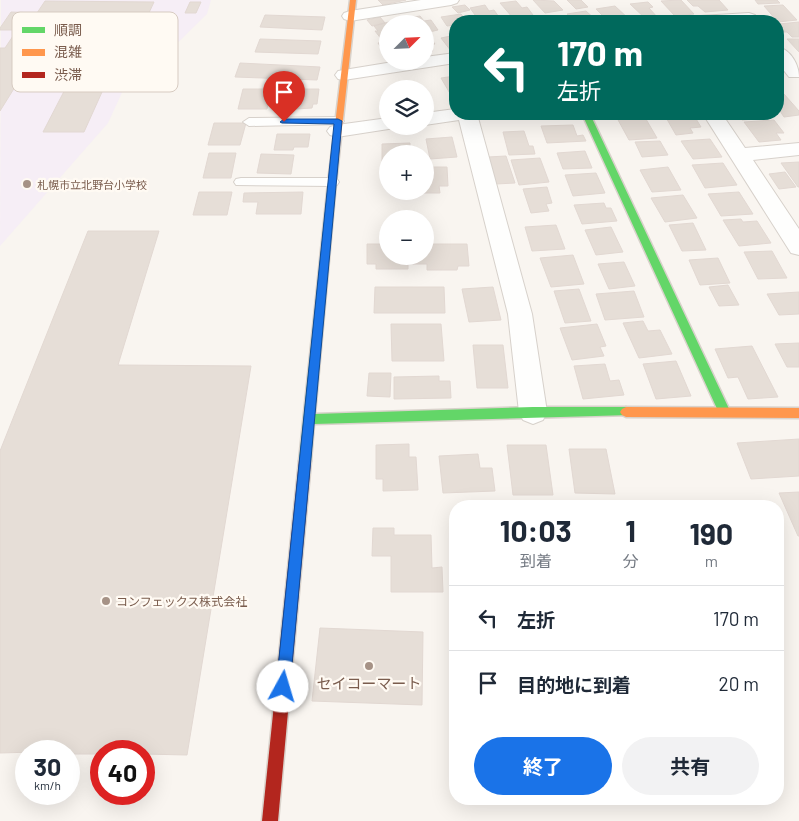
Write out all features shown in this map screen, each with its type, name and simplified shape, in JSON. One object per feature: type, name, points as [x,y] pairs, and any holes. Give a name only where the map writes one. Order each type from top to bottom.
[{"type":"street","points":[[270,821],[337,126],[352,8],[451,0]]},
{"type":"street","points":[[344,76],[449,59]]},
{"type":"street","points":[[784,59],[797,73]]},
{"type":"street","points":[[784,74],[797,73]]},
{"type":"street","points":[[434,118],[449,116]]},
{"type":"street","points":[[469,120],[520,314],[533,412]]},
{"type":"street","points":[[589,120],[725,413]]},
{"type":"street","points":[[717,120],[796,237]]},
{"type":"street","points":[[337,126],[379,124]]},
{"type":"street","points":[[740,155],[799,149]]},
{"type":"street","points":[[309,419],[533,412],[799,412]]},
{"type":"lane","points":[[249,122],[337,126]]},
{"type":"lane","points":[[241,182],[332,182]]},
{"type":"shaded area","points":[[1,0],[211,0],[207,14],[178,43],[178,12],[12,12],[12,92],[122,92],[108,123],[0,246]]},
{"type":"building","points":[[378,0],[406,0],[383,5]]},
{"type":"building","points":[[533,0],[554,1],[563,10],[545,13]]},
{"type":"building","points":[[567,0],[581,0],[588,7],[576,9]]},
{"type":"building","points":[[681,0],[694,14],[674,15],[661,1]]},
{"type":"building","points":[[687,0],[719,0],[728,10],[705,12],[698,6],[693,6]]},
{"type":"building","points":[[755,0],[777,0],[780,3],[758,4]]},
{"type":"building","points":[[45,1],[154,2],[149,12],[38,12]]},
{"type":"building","points":[[516,1],[522,8],[527,7],[533,15],[510,15],[500,3]]},
{"type":"building","points":[[190,2],[201,2],[196,13],[185,13]]},
{"type":"building","points":[[648,2],[653,7],[649,8],[655,15],[642,15],[630,4]]},
{"type":"building","points":[[465,5],[470,10],[458,13],[452,7]]},
{"type":"building","points":[[485,5],[489,11],[494,10],[498,15],[475,15],[470,8]]},
{"type":"building","points":[[783,5],[797,20],[784,21],[784,15],[772,15],[764,6]]},
{"type":"building","points":[[615,6],[625,15],[602,15],[596,9]]},
{"type":"building","points":[[586,11],[590,15],[568,15]]},
{"type":"building","points":[[11,12],[12,30],[0,30],[0,28]]},
{"type":"building","points":[[265,15],[325,17],[322,30],[260,27]]},
{"type":"building","points":[[449,16],[449,26],[447,26],[441,17]]},
{"type":"building","points":[[379,17],[379,24],[372,26],[367,20]]},
{"type":"building","points":[[799,22],[799,37],[792,37],[787,32],[784,32],[784,24]]},
{"type":"building","points":[[379,25],[379,36],[375,31],[378,31],[374,26]]},
{"type":"building","points":[[449,36],[449,48],[441,38]]},
{"type":"building","points":[[12,38],[12,92],[0,111],[0,48],[5,48]]},
{"type":"building","points":[[260,39],[321,41],[318,54],[255,52]]},
{"type":"building","points":[[787,39],[799,39],[799,52]]},
{"type":"building","points":[[240,63],[320,67],[317,80],[235,77]]},
{"type":"building","points":[[449,77],[449,92],[441,78]]},
{"type":"building","points":[[243,89],[271,89],[267,109],[238,109]]},
{"type":"building","points":[[298,89],[319,89],[317,104],[313,104],[312,108],[296,109]]},
{"type":"building","points":[[64,92],[102,92],[84,132],[43,132]]},
{"type":"building","points":[[784,94],[799,111],[799,115],[784,117]]},
{"type":"building","points":[[618,120],[646,120],[657,138],[629,140]]},
{"type":"building","points":[[667,120],[697,120],[701,127],[690,128],[693,133],[676,135]]},
{"type":"building","points":[[774,120],[784,133],[776,133],[781,140],[759,142],[744,122]]},
{"type":"building","points":[[214,123],[246,123],[240,145],[208,145]]},
{"type":"building","points":[[573,125],[577,136],[583,135],[586,141],[547,143],[541,126]]},
{"type":"building","points":[[524,131],[529,146],[533,146],[535,154],[509,155],[503,132]]},
{"type":"building","points":[[277,134],[310,134],[308,147],[294,147],[293,150],[274,150]]},
{"type":"building","points":[[452,137],[457,157],[434,159],[434,145],[427,145],[426,139]]},
{"type":"building","points":[[710,139],[722,157],[693,159],[681,141]]},
{"type":"building","points":[[660,141],[668,155],[642,157],[635,142]]},
{"type":"building","points":[[410,143],[410,145],[382,145]]},
{"type":"building","points":[[585,151],[592,168],[563,169],[557,153]]},
{"type":"building","points":[[209,153],[236,153],[231,178],[203,178]]},
{"type":"building","points":[[261,154],[294,155],[291,174],[257,173]]},
{"type":"building","points":[[506,156],[515,183],[496,184],[488,157]]},
{"type":"building","points":[[540,158],[549,182],[519,185],[511,160]]},
{"type":"building","points":[[799,162],[799,187],[798,187],[781,163]]},
{"type":"building","points":[[723,163],[737,185],[705,188],[692,165]]},
{"type":"building","points":[[434,167],[447,167],[448,186],[439,186],[440,193],[434,193]]},
{"type":"building","points":[[668,167],[681,190],[652,192],[640,170]]},
{"type":"building","points":[[785,172],[796,187],[779,189],[769,174]]},
{"type":"building","points":[[596,173],[605,193],[573,196],[565,175]]},
{"type":"building","points":[[547,187],[552,203],[546,204],[549,211],[531,213],[523,189]]},
{"type":"building","points":[[199,192],[232,192],[227,215],[193,215]]},
{"type":"building","points":[[303,192],[301,214],[256,214],[258,202],[243,202],[244,193]]},
{"type":"building","points":[[739,192],[753,214],[721,216],[708,194]]},
{"type":"building","points":[[683,195],[697,218],[665,222],[651,198]]},
{"type":"building","points":[[604,203],[606,208],[611,208],[617,221],[582,224],[574,205]]},
{"type":"building","points":[[741,219],[743,222],[757,221],[771,243],[739,246],[723,220]]},
{"type":"building","points":[[693,223],[706,250],[682,251],[669,225]]},
{"type":"building","points":[[556,225],[565,249],[532,251],[525,227]]},
{"type":"building","points":[[611,227],[623,252],[596,255],[585,230]]},
{"type":"building","name":"コンフェックス株式会社","points":[[88,231],[159,231],[118,365],[251,366],[187,755],[155,754],[155,740],[90,740],[90,754],[80,754],[80,740],[15,740],[15,753],[0,753],[0,451]]},
{"type":"building","points":[[367,244],[379,244],[379,265],[408,265],[408,269],[376,269],[376,264],[367,264]]},
{"type":"building","points":[[434,244],[467,244],[469,266],[458,266],[457,270],[427,270],[427,265],[434,265]]},
{"type":"building","points":[[772,251],[787,278],[758,279],[744,252]]},
{"type":"building","points":[[573,255],[584,284],[551,287],[540,258]]},
{"type":"building","points":[[718,258],[730,283],[700,285],[689,260]]},
{"type":"building","points":[[624,262],[635,286],[609,289],[598,264]]},
{"type":"building","points":[[728,285],[739,305],[719,306],[709,287]]},
{"type":"building","points":[[375,287],[444,287],[445,313],[374,313]]},
{"type":"building","points":[[493,287],[501,320],[469,322],[462,289]]},
{"type":"building","points":[[579,289],[591,321],[565,323],[554,291]]},
{"type":"building","points":[[634,291],[644,317],[605,320],[596,294]]},
{"type":"building","points":[[799,292],[799,314],[779,315],[767,294]]},
{"type":"building","points":[[643,321],[648,331],[660,330],[672,354],[639,358],[623,323]]},
{"type":"building","points":[[391,324],[441,324],[444,361],[392,361]]},
{"type":"building","points":[[597,324],[606,346],[600,347],[604,356],[572,360],[560,328]]},
{"type":"building","points":[[799,343],[799,367],[787,367],[775,344]]},
{"type":"building","points":[[473,345],[503,345],[508,388],[477,388]]},
{"type":"building","points":[[752,346],[778,397],[748,399],[738,377],[728,378],[715,349]]},
{"type":"building","points":[[676,361],[691,396],[656,399],[643,364]]},
{"type":"building","points":[[605,364],[610,381],[619,380],[624,395],[583,399],[574,366]]},
{"type":"building","points":[[369,373],[391,373],[390,397],[367,396]]},
{"type":"building","points":[[439,376],[439,381],[450,381],[451,398],[394,399],[394,377]]},
{"type":"building","points":[[799,439],[799,476],[751,479],[737,443]]},
{"type":"building","points":[[409,444],[409,457],[416,457],[418,490],[383,491],[383,479],[376,479],[376,445]]},
{"type":"building","points":[[507,445],[546,445],[553,495],[513,495]]},
{"type":"building","points":[[569,449],[606,449],[615,494],[575,493]]},
{"type":"building","points":[[478,454],[480,468],[492,468],[495,491],[443,493],[439,456]]},
{"type":"building","points":[[799,492],[799,536],[784,504],[784,500],[782,500],[779,493]]},
{"type":"building","points":[[373,528],[394,528],[394,535],[431,535],[432,568],[442,567],[443,592],[391,592],[391,556],[372,556]]},
{"type":"building","name":"セイコーマート","points":[[320,628],[423,632],[422,705],[312,701]]},
{"type":"traffic: fast","points":[[589,120],[725,413]]},
{"type":"traffic: fast","points":[[305,461],[332,183]]},
{"type":"traffic: fast","points":[[309,419],[533,412],[626,412]]},
{"type":"traffic: slow","points":[[332,183],[353,0]]},
{"type":"traffic: slow","points":[[626,412],[799,413]]},
{"type":"traffic: jam","points":[[270,821],[305,461]]},
{"type":"place","name":"札幌市立北野台小学校","points":[[27,184]]},
{"type":"place","name":"コンフェックス株式会社","points":[[106,601]]},
{"type":"place","name":"セイコーマート","points":[[369,666]]},
{"type":"route","points":[[283,687],[338,121],[284,122]]}]
